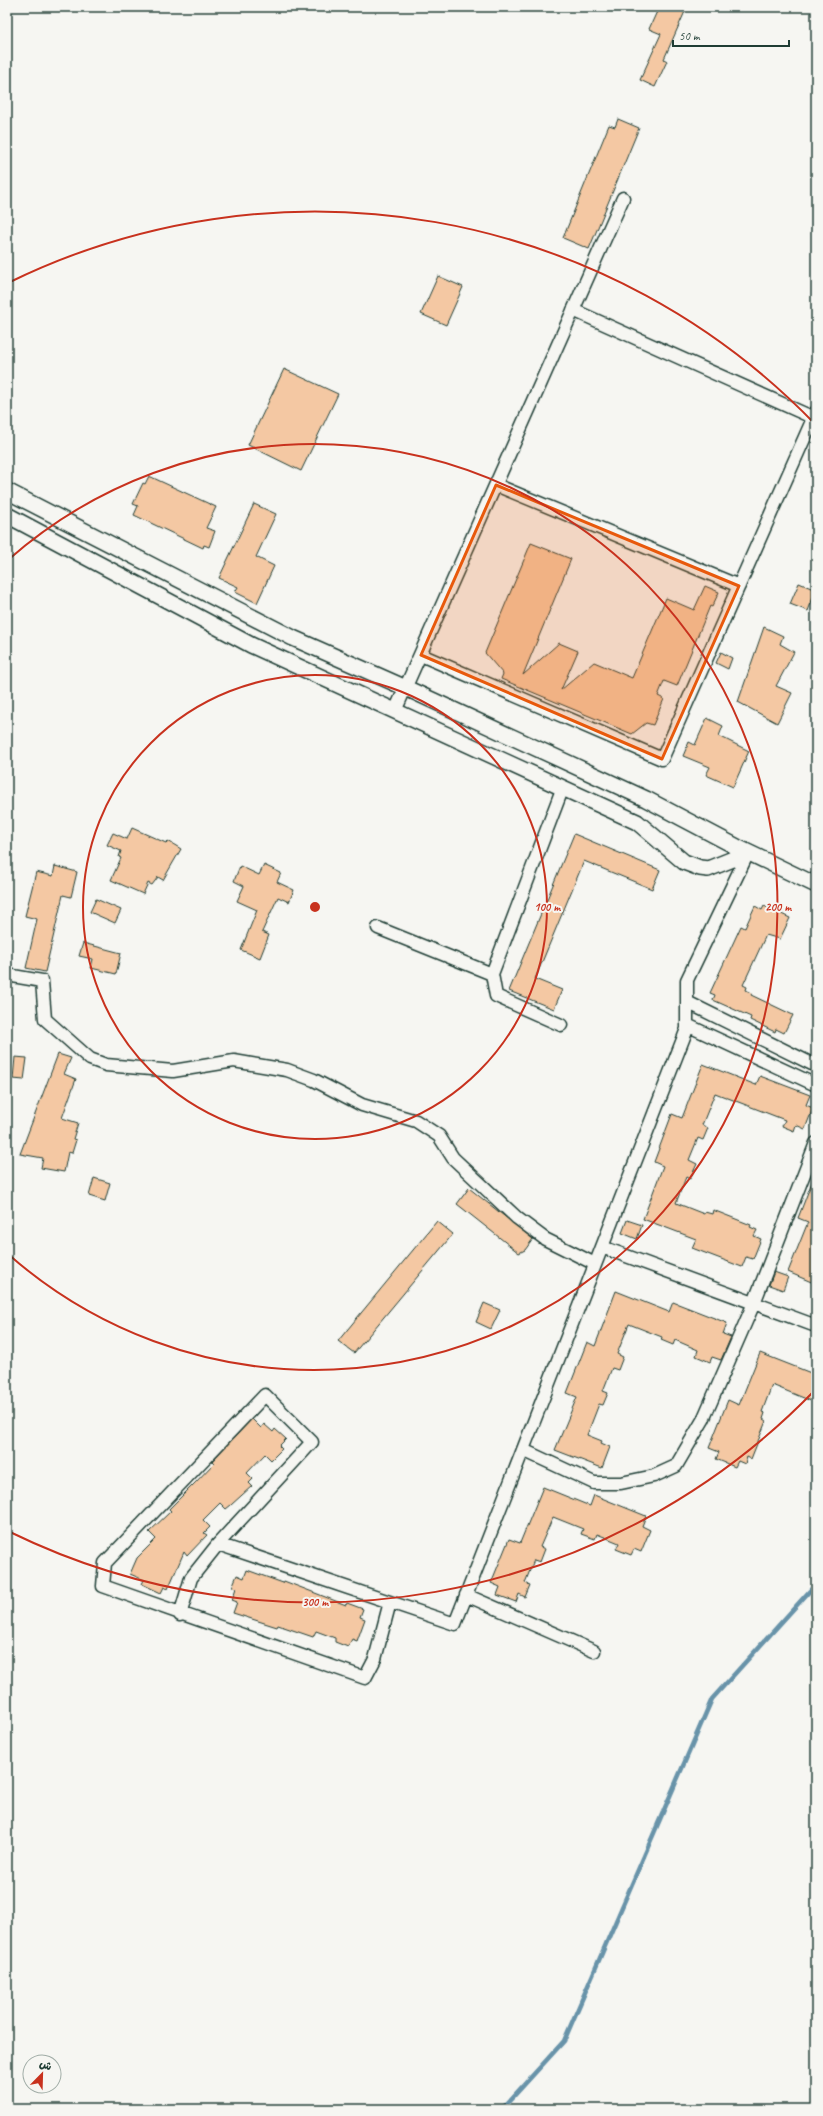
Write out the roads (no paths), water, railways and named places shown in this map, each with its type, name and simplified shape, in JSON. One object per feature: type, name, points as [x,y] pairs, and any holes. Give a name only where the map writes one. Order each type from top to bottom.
[{"type":"street","points":[[395,711],[623,198]]},
{"type":"street","points":[[421,655],[662,759],[815,415],[573,310]]},
{"type":"street","points":[[496,485],[739,586]]},
{"type":"street","points":[[7,491],[293,638],[406,688],[646,799],[748,853],[816,885]]},
{"type":"street","points":[[7,515],[251,645],[637,822],[691,866],[708,869],[748,853]]},
{"type":"street","points":[[561,1025],[496,996],[492,974],[563,787]]},
{"type":"street","points":[[218,1544],[455,1624],[687,1029],[687,980],[748,853]]},
{"type":"street","points":[[378,928],[492,974]]},
{"type":"street","points":[[7,976],[42,981],[45,1019],[90,1059],[106,1065],[173,1071],[234,1061],[287,1070],[314,1080],[362,1105],[416,1121],[439,1136],[453,1158],[517,1218],[545,1239],[595,1264]]},
{"type":"street","points":[[687,1002],[816,1066]]},
{"type":"street","points":[[687,1025],[816,1085]]},
{"type":"street","points":[[523,1450],[594,1483],[621,1483],[654,1476],[676,1466],[703,1420],[754,1303],[816,1143]]},
{"type":"street","points":[[602,1247],[816,1326]]},
{"type":"street","points":[[180,1614],[191,1578],[218,1544],[312,1442],[265,1395],[105,1563],[103,1586],[180,1614],[365,1678],[375,1659],[390,1602]]},
{"type":"street","points":[[466,1595],[594,1651]]},
{"type":"waterway","points":[[502,2109],[564,2041],[712,1699],[816,1584]]}]
